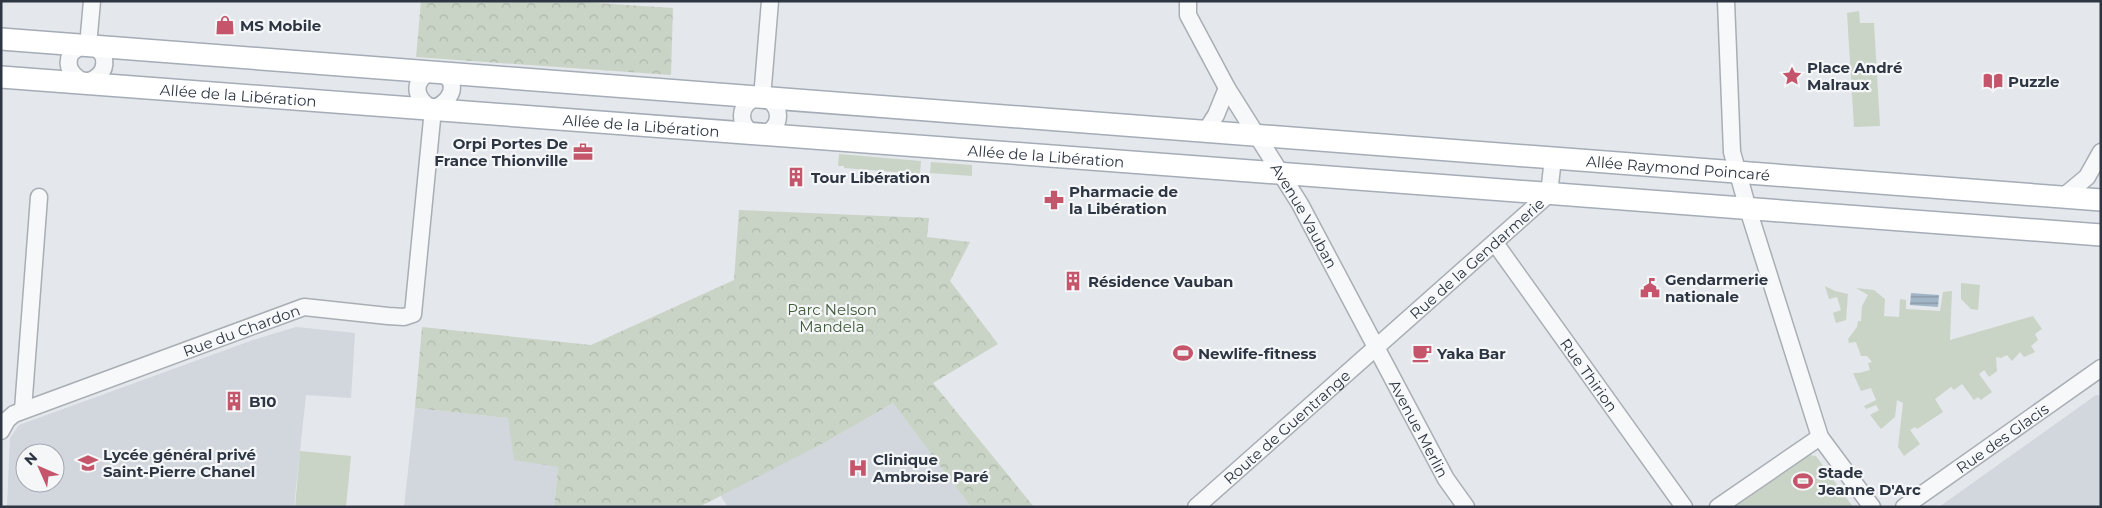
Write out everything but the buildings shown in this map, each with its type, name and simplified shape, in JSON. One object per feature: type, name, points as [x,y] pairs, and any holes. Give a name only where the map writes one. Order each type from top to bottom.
[{"type":"main road","points":[[1,39],[1257,136]]},
{"type":"main road","name":"Allée de la Libération","points":[[1,76],[1281,174]]},
{"type":"main road","name":"Allée Raymond Poincaré","points":[[1257,136],[2101,200]]},
{"type":"main road","points":[[1281,174],[2101,235]]},
{"type":"street","points":[[88,46],[92,1]]},
{"type":"street","points":[[762,98],[770,1]]},
{"type":"street","name":"Avenue Vauban","points":[[1188,1],[1188,16],[1227,88],[1300,204],[1376,347]]},
{"type":"street","points":[[1726,1],[1732,152],[1737,172],[1820,437],[1872,507]]},
{"type":"street","points":[[88,46],[103,55],[104,69],[98,77],[85,83],[73,75],[69,66],[71,53],[88,46]]},
{"type":"street","points":[[436,72],[450,81],[452,86],[448,101],[433,110],[423,104],[418,94],[418,84],[421,78],[436,72]]},
{"type":"street","points":[[1205,132],[1216,115],[1227,88]]},
{"type":"street","points":[[762,98],[772,102],[778,115],[775,126],[759,134],[748,128],[745,124],[743,112],[752,100],[762,98]]},
{"type":"street","name":"Rue du Chardon","points":[[1,431],[7,420],[23,410],[304,307],[388,316],[404,317],[413,314],[433,110]]},
{"type":"street","points":[[2063,197],[2087,177],[2101,152]]},
{"type":"street","name":"Rue de la Gendarmerie","points":[[1376,347],[1549,194],[1553,158]]},
{"type":"street","points":[[23,410],[39,197]]},
{"type":"street","name":"Rue Thirion","points":[[1495,243],[1684,507]]},
{"type":"street","name":"Route de Guentrange","points":[[1196,507],[1376,347]]},
{"type":"street","name":"Avenue Merlin","points":[[1376,347],[1446,479],[1466,507]]},
{"type":"street","name":"Rue des Glacis","points":[[1904,507],[2101,368]]},
{"type":"street","points":[[1718,507],[1820,437]]},
{"type":"shaded area","points":[[296,327],[355,333],[351,398],[306,395],[294,507],[7,507],[10,438],[19,425],[253,340]]},
{"type":"shaded area","points":[[2096,395],[2101,396],[2101,507],[1939,507]]},
{"type":"shaded area","name":"Clinique Ambroise Paré","points":[[893,403],[971,507],[728,507],[720,495],[826,442]]},
{"type":"shaded area","points":[[415,408],[508,418],[558,467],[554,507],[404,507]]},
{"type":"green space","points":[[421,1],[566,1],[673,8],[671,75],[416,57]]},
{"type":"green space","points":[[1859,11],[1860,23],[1874,23],[1880,126],[1854,127],[1847,13]]},
{"type":"green space","points":[[839,154],[921,161],[920,174],[844,168],[844,166],[838,166]]},
{"type":"green space","points":[[931,162],[972,165],[972,176],[930,173]]},
{"type":"green space","name":"Parc Nelson Mandela","points":[[739,210],[929,218],[927,237],[970,242],[950,281],[998,344],[933,383],[1034,507],[971,507],[893,403],[826,442],[699,507],[554,507],[558,467],[514,460],[508,418],[415,408],[422,327],[591,345],[734,280]]},
{"type":"green space","points":[[1961,283],[1980,285],[1978,310],[1971,309],[1961,299]]},
{"type":"green space","points":[[1825,286],[1848,294],[1846,320],[1836,323],[1833,313],[1841,310],[1837,297],[1829,299]]},
{"type":"green space","points":[[1856,288],[1874,290],[1885,299],[1884,316],[1899,317],[1900,299],[1906,300],[1906,309],[1940,311],[1943,292],[1952,291],[1950,340],[2033,316],[2042,329],[2035,334],[2038,340],[2031,346],[2035,352],[2024,357],[2020,352],[2012,361],[2007,355],[2001,358],[1996,357],[1997,371],[1989,377],[1984,370],[1979,374],[1992,392],[1981,400],[1978,397],[1974,400],[1962,384],[1954,390],[1951,387],[1935,399],[1943,412],[1917,429],[1915,427],[1910,430],[1920,444],[1904,456],[1898,447],[1903,403],[1897,400],[1895,417],[1881,429],[1870,415],[1879,410],[1876,405],[1866,409],[1864,406],[1876,400],[1871,388],[1861,391],[1853,373],[1870,370],[1868,363],[1872,362],[1867,356],[1861,356],[1856,342],[1849,343],[1848,339],[1857,327],[1858,321],[1861,321],[1862,306],[1868,295]]},
{"type":"green space","points":[[300,451],[351,456],[346,507],[295,507]]},
{"type":"green space","name":"Stade Jeanne D'Arc","points":[[1809,455],[1816,456],[1853,507],[1735,507]]},
{"type":"water","points":[[1911,293],[1939,295],[1938,307],[1910,305]]},
{"type":"place","name":"MS Mobile","points":[[225,25]]},
{"type":"place","name":"Place André Malraux","points":[[1792,76]]},
{"type":"place","name":"Puzzle","points":[[1993,81]]},
{"type":"place","name":"Orpi Portes De France Thionville","points":[[583,152]]},
{"type":"place","name":"Tour Libération","points":[[796,177]]},
{"type":"place","name":"Pharmacie de la Libération","points":[[1054,200]]},
{"type":"place","name":"Résidence Vauban","points":[[1073,281]]},
{"type":"place","name":"Gendarmerie nationale","points":[[1650,288]]},
{"type":"place","name":"Newlife-fitness","points":[[1183,353]]},
{"type":"place","name":"Yaka Bar","points":[[1422,353]]},
{"type":"place","name":"B10","points":[[234,401]]},
{"type":"place","name":"Lycée général privé Saint-Pierre Chanel","points":[[88,463]]},
{"type":"place","name":"Clinique Ambroise Paré","points":[[858,468]]},
{"type":"place","name":"Stade Jeanne D'Arc","points":[[1803,481]]}]
